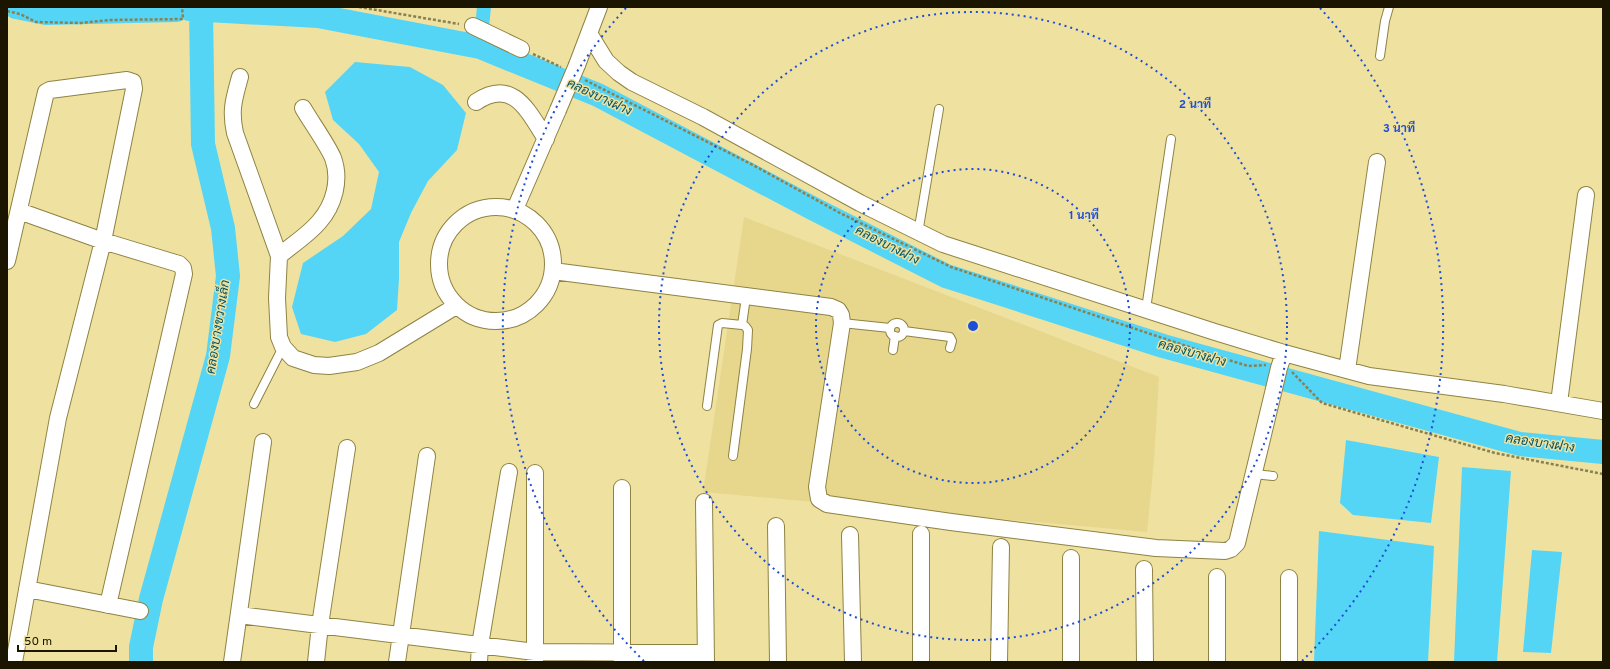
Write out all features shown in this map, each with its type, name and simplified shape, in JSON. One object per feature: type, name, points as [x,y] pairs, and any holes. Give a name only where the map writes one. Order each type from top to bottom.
[{"type":"street","points":[[515,209],[590,35],[599,7]]},
{"type":"street","points":[[474,26],[521,49]]},
{"type":"street","points":[[590,35],[606,61],[632,82],[703,117],[860,203],[943,244],[1284,353],[1369,376],[1504,394],[1603,411]]},
{"type":"street","points":[[240,77],[232,104],[232,118],[235,133],[279,256],[277,298],[279,337],[283,347],[293,358],[314,365],[329,366],[357,362],[379,353],[456,306]]},
{"type":"street","points":[[7,261],[46,92],[50,90],[127,80],[133,82],[134,89],[103,241],[58,418],[14,662]]},
{"type":"street","points":[[476,102],[487,94],[496,92],[516,98],[525,106],[546,138]]},
{"type":"street","points":[[279,256],[319,222],[327,210],[337,181],[336,168],[332,157],[303,108]]},
{"type":"street","points":[[1347,370],[1377,162]]},
{"type":"street","points":[[1559,403],[1586,195]]},
{"type":"street","points":[[498,206],[515,209],[532,219],[545,234],[552,252],[553,271],[548,289],[538,304],[524,315],[506,321],[488,322],[471,316],[456,306],[445,292],[439,275],[439,258],[443,241],[452,226],[465,215],[481,208],[498,206]]},
{"type":"street","points":[[19,211],[103,241],[179,264],[183,268],[184,274],[108,605]]},
{"type":"street","points":[[553,271],[831,307],[838,310],[842,323],[817,487],[819,499],[827,504],[951,522],[1156,548],[1225,551],[1231,549],[1238,542],[1271,406],[1286,373],[1284,353]]},
{"type":"street","points":[[232,662],[263,442]]},
{"type":"street","points":[[316,662],[320,625],[347,448]]},
{"type":"street","points":[[397,662],[427,456]]},
{"type":"street","points":[[479,662],[480,645],[509,472]]},
{"type":"street","points":[[535,473],[535,657]]},
{"type":"street","points":[[622,488],[622,657]]},
{"type":"street","points":[[239,615],[480,645],[535,657],[706,657],[704,502]]},
{"type":"street","points":[[776,526],[778,662]]},
{"type":"street","points":[[921,534],[921,662]]},
{"type":"street","points":[[850,535],[853,662]]},
{"type":"street","points":[[999,662],[1001,547]]},
{"type":"street","points":[[1071,558],[1071,662]]},
{"type":"street","points":[[1144,569],[1145,662]]},
{"type":"street","points":[[1217,577],[1217,662]]},
{"type":"street","points":[[1288,662],[1289,578]]},
{"type":"street","points":[[26,589],[140,611]]},
{"type":"lane","points":[[1380,56],[1385,20],[1389,7]]},
{"type":"lane","points":[[918,232],[939,109]]},
{"type":"lane","points":[[1146,310],[1171,139]]},
{"type":"lane","points":[[742,325],[746,297]]},
{"type":"lane","points":[[707,406],[718,326],[722,323],[745,326],[748,330],[747,349],[732,456]]},
{"type":"lane","points":[[842,323],[892,332],[900,336],[904,331]]},
{"type":"lane","points":[[893,350],[892,332],[894,323],[903,326],[904,331]]},
{"type":"lane","points":[[904,331],[950,337],[952,341],[950,348]]},
{"type":"lane","points":[[254,404],[283,347]]},
{"type":"lane","points":[[1254,474],[1273,476]]},
{"type":"path","points":[[7,12],[20,14],[36,22],[81,23],[110,20],[183,19],[182,7]]},
{"type":"path","points":[[359,7],[474,26]]},
{"type":"path","points":[[1286,373],[1322,403],[1495,453],[1603,474]]},
{"type":"shaded area","points":[[744,217],[1159,377],[1154,461],[1147,532],[703,492]]},
{"type":"water","points":[[355,62],[410,67],[443,85],[466,113],[457,150],[428,181],[411,213],[399,242],[397,310],[366,334],[335,342],[301,334],[292,307],[303,263],[343,236],[371,209],[379,172],[359,144],[333,120],[325,92]]},
{"type":"water","points":[[1346,440],[1439,457],[1431,523],[1353,515],[1340,503]]},
{"type":"water","points":[[1462,467],[1511,471],[1497,662],[1454,662]]},
{"type":"water","points":[[1319,531],[1434,546],[1428,662],[1314,662]]},
{"type":"water","points":[[1532,550],[1562,552],[1551,653],[1523,652]]},
{"type":"waterway","name":"คลองบางฝาง","points":[[16,7],[46,13],[176,10]]},
{"type":"waterway","points":[[480,47],[484,7]]},
{"type":"waterway","name":"คลองบางฝาง","points":[[189,9],[318,16],[480,47],[598,95],[814,209],[946,276],[1163,346],[1520,444],[1603,452]]},
{"type":"waterway","name":"คลองบางขวางเล็ก","points":[[141,662],[141,647],[151,599],[218,356],[228,276],[223,228],[203,144],[201,9]]}]
